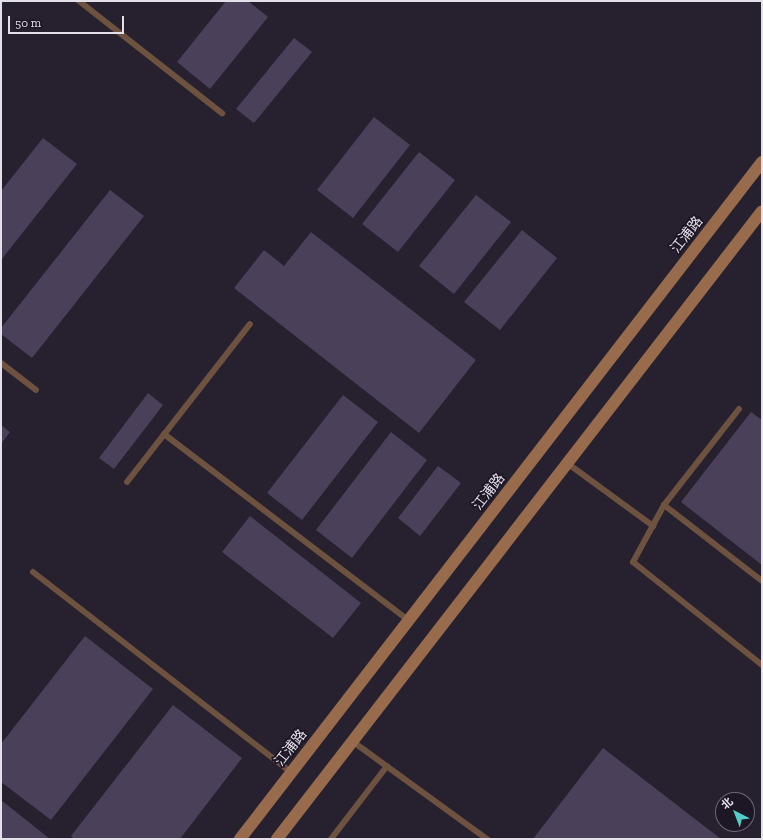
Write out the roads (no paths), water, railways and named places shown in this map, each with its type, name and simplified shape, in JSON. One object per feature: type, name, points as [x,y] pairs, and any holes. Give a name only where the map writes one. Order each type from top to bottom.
[{"type":"street","name":"江浦路","points":[[240,839],[762,162]]},
{"type":"street","points":[[277,839],[762,211]]},
{"type":"lane","points":[[79,1],[222,113]]},
{"type":"lane","points":[[127,482],[250,324]]},
{"type":"lane","points":[[1,363],[36,390]]},
{"type":"lane","points":[[739,409],[664,505],[632,562],[762,665]]},
{"type":"lane","points":[[164,434],[408,620]]},
{"type":"lane","points":[[567,463],[653,526]]},
{"type":"lane","points":[[664,505],[762,581]]},
{"type":"lane","points":[[33,572],[291,772]]},
{"type":"lane","points":[[352,741],[487,839]]},
{"type":"lane","points":[[331,839],[387,766]]}]
